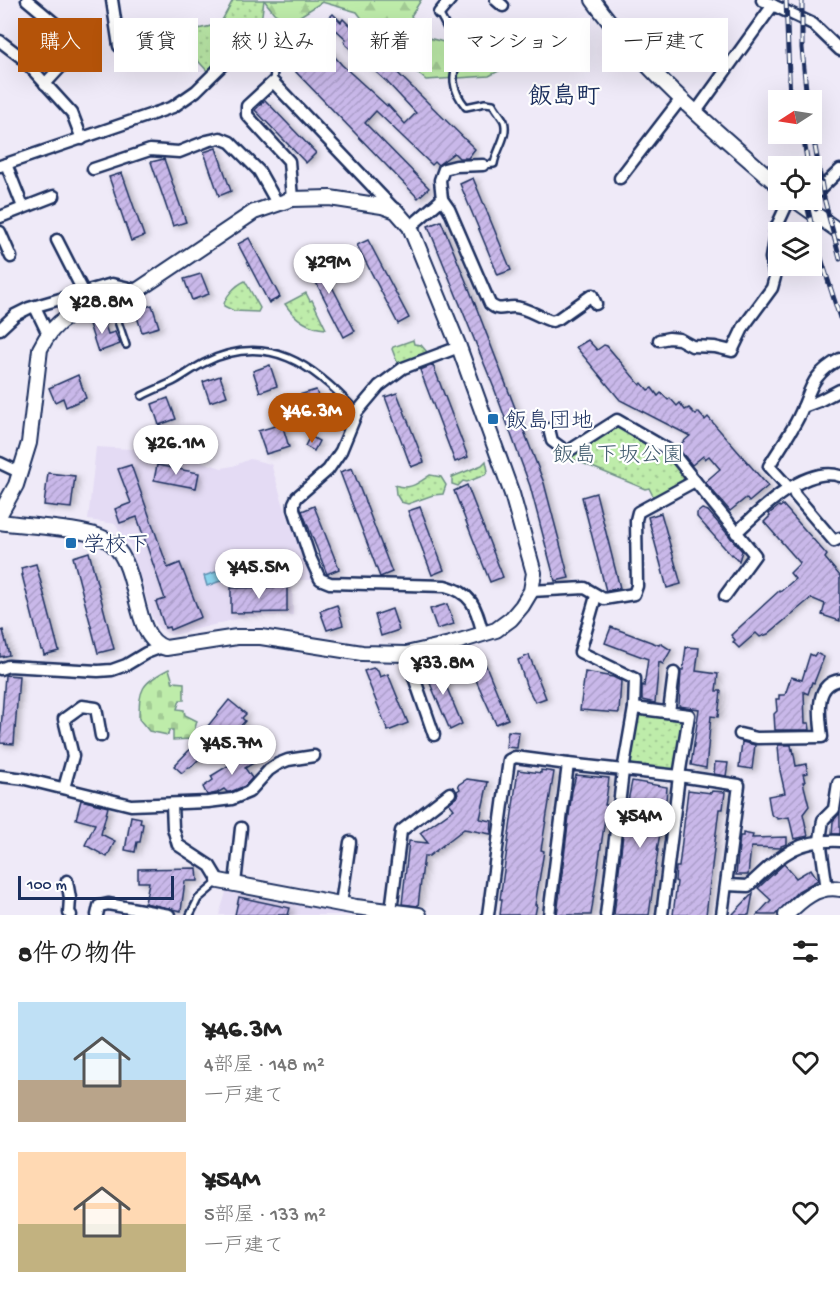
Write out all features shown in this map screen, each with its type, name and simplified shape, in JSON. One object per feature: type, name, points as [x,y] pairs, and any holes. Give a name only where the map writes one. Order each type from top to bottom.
[{"type":"street","points":[[27,0],[81,45],[45,84]]},
{"type":"street","points":[[112,0],[115,18]]},
{"type":"street","points":[[439,13],[450,0]]},
{"type":"street","points":[[592,0],[610,24],[680,100],[768,176]]},
{"type":"street","points":[[695,113],[768,2],[813,24],[840,50]]},
{"type":"street","points":[[0,41],[21,57],[72,112],[82,139]]},
{"type":"street","points":[[23,207],[3,162],[82,139],[173,107],[196,91],[215,72]]},
{"type":"street","points":[[0,669],[8,666],[112,670],[162,647],[173,648],[237,638],[261,637],[362,653],[406,654],[496,630],[511,619],[522,606],[531,591],[534,573],[518,515],[459,347],[410,227],[273,82],[247,106],[247,115],[289,161],[292,199]]},
{"type":"street","points":[[620,178],[680,100]]},
{"type":"street","points":[[93,169],[150,150],[179,152],[220,138],[230,142],[259,171],[277,203]]},
{"type":"street","points":[[483,165],[444,169],[440,180],[442,199],[449,209],[490,304],[501,310],[515,306],[552,321],[592,295],[596,304]]},
{"type":"street","points":[[822,185],[840,170]]},
{"type":"street","points":[[0,217],[54,196]]},
{"type":"street","points":[[0,514],[21,473],[32,426],[40,349],[48,334],[60,321],[73,312],[111,302],[138,290],[254,212],[277,203],[292,199],[330,198],[382,206],[396,211]]},
{"type":"street","points":[[410,227],[442,199]]},
{"type":"street","points":[[659,340],[679,339],[692,346],[715,347],[732,351],[744,326],[771,288],[775,277],[771,258],[776,228],[784,210]]},
{"type":"street","points":[[815,210],[840,232]]},
{"type":"street","points":[[0,232],[12,258]]},
{"type":"street","points":[[57,240],[84,293]]},
{"type":"street","points":[[0,328],[15,315],[35,307],[112,284],[138,290]]},
{"type":"street","points":[[35,307],[48,334]]},
{"type":"street","points":[[459,347],[403,368],[379,386],[357,412],[341,451],[328,470],[297,497],[294,509],[309,555],[320,579],[330,583],[445,586],[458,589],[468,595],[483,634]]},
{"type":"street","points":[[840,359],[820,372],[812,381],[803,407],[769,466],[791,488],[834,541],[840,538]]},
{"type":"street","points":[[803,407],[840,390]]},
{"type":"street","points":[[549,429],[552,441],[567,452],[617,420],[672,452],[755,555],[725,596]]},
{"type":"street","points":[[0,463],[21,473]]},
{"type":"street","points":[[736,533],[770,501],[791,488],[814,478],[834,474],[840,476]]},
{"type":"street","points":[[531,591],[585,588],[604,599],[634,594],[637,586],[636,519],[638,512],[695,481]]},
{"type":"street","points":[[0,522],[92,534],[107,540],[124,560],[129,571],[148,634],[162,647]]},
{"type":"street","points":[[596,596],[580,652],[635,679],[606,915]]},
{"type":"street","points":[[406,654],[435,735]]},
{"type":"street","points":[[669,712],[674,673]]},
{"type":"street","points":[[740,734],[757,738],[822,737],[819,709],[824,688],[840,680]]},
{"type":"street","points":[[64,788],[73,756],[64,719],[82,706],[96,708],[101,736]]},
{"type":"street","points":[[633,708],[689,715],[662,915]]},
{"type":"street","points":[[0,776],[25,778],[131,805],[172,804],[232,799],[249,792],[268,770],[278,764],[314,756]]},
{"type":"street","points":[[488,915],[509,760],[515,757],[739,785],[722,915]]},
{"type":"street","points":[[549,915],[567,764]]},
{"type":"street","points":[[786,915],[806,896],[833,889],[820,840],[823,820],[834,809],[838,783],[840,783]]},
{"type":"street","points":[[391,912],[401,831],[442,795]]},
{"type":"street","points":[[172,804],[173,828],[178,845],[210,866],[219,881],[341,904],[419,915]]},
{"type":"street","points":[[234,884],[241,828]]},
{"type":"street","points":[[727,885],[748,886],[779,858],[797,846],[820,840],[840,841]]},
{"type":"street","points":[[341,904],[350,842]]},
{"type":"street","points":[[67,881],[70,915]]},
{"type":"street","points":[[97,915],[99,906],[108,903],[169,915]]},
{"type":"lane","points":[[439,13],[459,51],[452,76],[454,89],[461,101],[466,107],[485,103],[493,104],[504,121],[506,132],[495,154],[494,164],[483,165]]},
{"type":"lane","points":[[273,82],[274,72]]},
{"type":"lane","points":[[111,302],[126,345]]},
{"type":"lane","points":[[142,396],[175,380],[204,362],[233,352],[259,350],[281,354],[305,364],[357,412]]},
{"type":"lane","points":[[190,915],[198,899],[219,881]]},
{"type":"shaded area","points":[[96,447],[132,449],[152,447],[222,468],[250,459],[271,464],[311,578],[311,580],[292,580],[293,615],[245,617],[171,635],[159,628],[152,617],[130,544],[122,539],[116,524],[88,520]]},
{"type":"shaded area","points":[[227,889],[353,914],[359,915],[219,915]]},
{"type":"green space","points":[[233,0],[264,0],[262,18],[223,18]]},
{"type":"green space","points":[[264,0],[421,0],[411,16],[412,18],[362,18],[357,12],[322,2],[297,18],[282,18],[274,13]]},
{"type":"green space","points":[[210,26],[209,73],[198,61],[198,29]]},
{"type":"green space","points":[[432,39],[444,42],[444,72],[497,72],[489,76],[426,80],[416,72],[432,72]]},
{"type":"green space","points":[[245,281],[260,308],[258,312],[234,311],[224,306],[231,292]]},
{"type":"green space","points":[[306,293],[310,301],[312,300],[326,329],[302,322],[285,304]]},
{"type":"green space","points":[[413,340],[414,344],[421,345],[427,352],[401,363],[397,362],[393,347]]},
{"type":"green space","name":"飯島下坂公園","points":[[618,428],[662,451],[684,476],[682,483],[654,498],[649,488],[645,489],[568,457]]},
{"type":"green space","points":[[486,461],[488,471],[485,475],[467,482],[463,481],[458,486],[452,484],[452,477],[482,465]]},
{"type":"green space","points":[[430,475],[441,477],[446,485],[443,494],[408,504],[401,502],[396,494],[395,485],[409,487]]},
{"type":"green space","points":[[169,669],[173,682],[184,683],[184,700],[180,700],[177,709],[184,710],[185,715],[197,721],[192,739],[173,740],[173,730],[169,730],[168,735],[149,731],[139,719],[141,694],[147,683]]},
{"type":"green space","points":[[637,713],[680,719],[683,722],[676,769],[673,772],[630,764]]},
{"type":"water","points":[[239,564],[242,573],[207,586],[204,576]]},
{"type":"building","points":[[333,14],[341,22],[343,19],[348,24],[348,47],[344,41],[346,39],[336,30],[336,18],[329,18]]},
{"type":"building","points":[[336,58],[348,72],[388,105],[405,124],[416,113],[376,72],[397,72],[475,149],[468,158],[459,158],[454,153],[438,165],[435,162],[432,165],[376,111],[365,123],[429,188],[418,198],[296,72],[336,72]]},
{"type":"building","points":[[265,100],[316,153],[306,163],[255,110]]},
{"type":"building","points":[[216,148],[231,191],[219,196],[204,152]]},
{"type":"building","points":[[164,159],[186,222],[173,226],[151,162]]},
{"type":"building","points":[[122,173],[144,236],[131,241],[109,177]]},
{"type":"building","points":[[473,178],[511,270],[498,275],[460,184]]},
{"type":"building","points":[[441,221],[544,483],[569,578],[555,581],[530,486],[494,388],[428,226]]},
{"type":"building","points":[[249,238],[280,297],[269,303],[238,244]]},
{"type":"building","points":[[368,240],[409,318],[398,324],[357,245]]},
{"type":"building","points":[[314,252],[355,331],[344,337],[303,257]]},
{"type":"building","points":[[201,274],[209,294],[192,300],[184,279]]},
{"type":"building","points":[[152,305],[159,327],[142,332],[135,311]]},
{"type":"building","points":[[102,316],[108,334],[115,332],[120,344],[98,352],[88,321]]},
{"type":"building","points":[[588,340],[597,350],[604,345],[607,346],[640,385],[642,383],[648,390],[652,388],[658,396],[661,393],[668,400],[670,398],[677,406],[680,403],[685,410],[689,408],[696,415],[698,412],[705,420],[708,417],[768,486],[749,502],[746,498],[730,511],[705,482],[720,469],[709,456],[705,459],[703,456],[692,465],[677,447],[690,436],[620,400],[576,347]]},
{"type":"building","points":[[270,365],[277,386],[260,392],[253,371]]},
{"type":"building","points":[[433,365],[468,457],[455,462],[420,370]]},
{"type":"building","points":[[78,375],[86,398],[66,407],[63,398],[55,402],[49,388]]},
{"type":"building","points":[[220,376],[227,396],[210,402],[203,382]]},
{"type":"building","points":[[316,390],[323,410],[306,416],[299,395]]},
{"type":"building","points":[[397,393],[424,462],[411,467],[385,397]]},
{"type":"building","points":[[168,398],[176,419],[159,425],[152,404]]},
{"type":"building","points":[[282,424],[289,447],[266,454],[258,431]]},
{"type":"building","points":[[310,436],[319,441],[314,451],[305,446]]},
{"type":"building","points":[[131,465],[168,568],[180,563],[201,617],[170,630],[169,627],[165,628],[156,602],[165,599],[137,517],[120,523],[115,509],[131,503],[118,469]]},
{"type":"building","points":[[157,465],[199,473],[196,488],[154,480]]},
{"type":"building","points":[[352,468],[392,572],[380,577],[340,472]]},
{"type":"building","points":[[48,473],[75,476],[71,508],[44,505]]},
{"type":"building","points":[[467,485],[503,577],[490,582],[454,491]]},
{"type":"building","points":[[596,493],[620,588],[606,591],[582,497]]},
{"type":"building","points":[[783,505],[827,555],[825,558],[840,576],[840,621],[822,615],[825,604],[811,598],[768,634],[760,637],[756,633],[739,648],[733,642],[735,640],[731,635],[795,579],[790,573],[800,563],[764,522],[770,516],[769,514]]},
{"type":"building","points":[[314,506],[339,569],[327,574],[302,511]]},
{"type":"building","points":[[420,507],[444,570],[432,575],[408,511]]},
{"type":"building","points":[[702,509],[708,511],[742,551],[739,561],[697,517],[697,513]]},
{"type":"building","points":[[661,513],[681,584],[667,588],[648,517]]},
{"type":"building","points":[[89,552],[114,649],[98,653],[73,557]]},
{"type":"building","points":[[36,564],[59,651],[44,655],[21,568]]},
{"type":"building","points":[[287,587],[287,612],[231,613],[231,588]]},
{"type":"building","points":[[447,604],[454,624],[437,629],[430,609]]},
{"type":"building","points":[[337,605],[343,625],[327,630],[320,611]]},
{"type":"building","points":[[392,609],[399,630],[381,636],[375,615]]},
{"type":"building","points":[[611,627],[659,645],[660,643],[671,650],[663,664],[659,662],[655,703],[642,700],[642,685],[644,686],[648,659],[605,643]]},
{"type":"building","points":[[3,630],[9,655],[0,657],[0,631]]},
{"type":"building","points":[[686,647],[699,648],[696,671],[718,674],[716,691],[721,691],[718,717],[711,716],[706,768],[691,765],[699,709],[679,706],[681,670],[683,670]]},
{"type":"building","points":[[816,653],[824,657],[808,694],[804,692],[805,723],[809,723],[810,730],[775,730],[776,699],[779,699],[779,695],[785,695],[791,677],[802,680],[810,654],[814,656]]},
{"type":"building","points":[[529,655],[546,698],[535,702],[526,685],[518,660]]},
{"type":"building","points":[[482,656],[508,719],[496,724],[471,669],[473,668],[470,661]]},
{"type":"building","points":[[436,662],[462,724],[450,730],[423,667]]},
{"type":"building","points":[[373,668],[378,671],[380,677],[388,674],[408,723],[388,731],[364,671]]},
{"type":"building","points":[[585,672],[613,677],[621,681],[619,713],[580,710]]},
{"type":"building","points":[[5,675],[19,676],[14,744],[0,743]]},
{"type":"building","points":[[229,700],[246,714],[242,718],[245,721],[230,738],[234,742],[225,752],[219,747],[214,752],[210,748],[182,773],[174,766],[205,733],[203,732]]},
{"type":"building","points":[[508,731],[519,732],[517,748],[506,747]]},
{"type":"building","points":[[742,742],[755,745],[752,769],[739,767]]},
{"type":"building","points":[[778,745],[791,745],[796,766],[806,764],[808,773],[803,774],[805,782],[803,782],[809,806],[803,814],[808,836],[794,839],[789,817],[778,819],[771,814],[768,796],[785,793]]},
{"type":"building","points":[[254,750],[260,759],[245,768],[252,778],[245,786],[230,792],[224,789],[207,795],[203,787],[213,780],[211,776]]},
{"type":"building","points":[[715,762],[728,763],[726,776],[714,774]]},
{"type":"building","points":[[518,770],[554,772],[541,850],[544,851],[535,915],[500,915],[502,899],[500,899]]},
{"type":"building","points":[[576,775],[609,778],[605,805],[607,805],[591,915],[557,915],[572,791]]},
{"type":"building","points":[[467,779],[488,782],[480,819],[492,821],[491,834],[464,829],[429,856],[424,856],[418,906],[402,904],[409,841],[428,843],[420,833],[454,809],[449,803],[458,796],[457,791],[460,789],[458,785]]},
{"type":"building","points":[[632,781],[667,787],[666,801],[649,915],[614,915],[625,816]]},
{"type":"building","points":[[688,790],[725,792],[723,809],[719,809],[706,915],[673,915],[677,882],[675,881],[676,867],[679,867]]},
{"type":"building","points":[[81,800],[108,807],[101,834],[115,841],[107,857],[85,845],[95,824],[76,819]]},
{"type":"building","points":[[840,813],[840,834],[832,834],[833,821]]},
{"type":"building","points":[[131,816],[141,818],[140,823],[143,824],[140,842],[137,842],[135,852],[125,850]]},
{"type":"building","points":[[743,833],[753,835],[752,838],[787,837],[787,844],[781,848],[751,847],[748,875],[736,875],[740,836],[743,836]]},
{"type":"building","points":[[784,864],[796,878],[811,869],[818,880],[798,891],[775,915],[757,915],[771,900],[758,888]]},
{"type":"building","points":[[197,868],[198,881],[185,881],[181,911],[145,903],[149,882],[138,882],[138,869]]},
{"type":"building","points":[[753,893],[749,915],[732,915]]},
{"type":"building","points":[[239,897],[290,908],[288,915],[235,915]]},
{"type":"railway","points":[[786,0],[790,90]]},
{"type":"railway","points":[[802,0],[802,48],[806,90]]},
{"type":"railway","points":[[805,144],[806,156]]},
{"type":"railway","points":[[815,144],[824,198],[840,259]]},
{"type":"railway","points":[[808,210],[840,318]]},
{"type":"place","name":"飯島団地","points":[[493,419]]},
{"type":"place","name":"学校下","points":[[71,543]]},
{"type":"district","name":"飯島町","points":[[564,95]]}]
